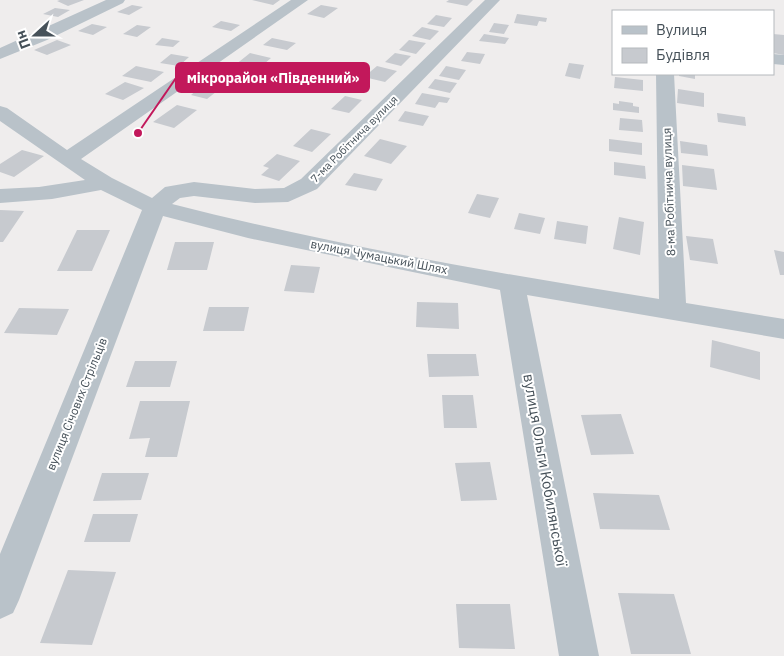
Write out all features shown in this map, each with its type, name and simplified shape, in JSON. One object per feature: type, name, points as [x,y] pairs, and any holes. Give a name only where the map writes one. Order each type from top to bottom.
[{"type":"street","points":[[0,54],[41,37],[118,0]]},
{"type":"street","points":[[66,159],[301,0]]},
{"type":"street","name":"7-ма Робітнича вулиця","points":[[155,207],[173,192],[194,189],[255,196],[288,195],[309,184],[493,0]]},
{"type":"street","name":"8-ма Робітнича вулиця","points":[[665,75],[673,311]]},
{"type":"street","name":"вулиця Чумацький Шлях","points":[[0,112],[66,159],[104,183],[155,207],[248,231],[512,284],[784,329]]},
{"type":"street","points":[[0,196],[42,194],[104,183]]},
{"type":"street","name":"вулиця Січових Стрільців","points":[[0,600],[155,207]]},
{"type":"street","name":"вулиця Ольги Кобилянської","points":[[512,284],[579,656]]},
{"type":"building","points":[[84,0],[68,6],[57,1]]},
{"type":"building","points":[[252,0],[280,0],[273,5]]},
{"type":"building","points":[[449,0],[473,0],[467,6],[446,2]]},
{"type":"building","points":[[132,5],[143,7],[129,15],[117,12]]},
{"type":"building","points":[[321,5],[338,8],[324,18],[307,14]]},
{"type":"building","points":[[55,8],[70,10],[58,17],[43,14]]},
{"type":"building","points":[[517,14],[547,18],[546,22],[539,21],[537,26],[514,23]]},
{"type":"building","points":[[436,15],[452,18],[444,27],[427,24]]},
{"type":"building","points":[[221,21],[240,25],[231,31],[212,27]]},
{"type":"building","points":[[494,23],[509,25],[504,34],[489,32]]},
{"type":"building","points":[[92,24],[107,27],[93,35],[78,31]]},
{"type":"building","points":[[137,25],[151,27],[137,37],[123,34]]},
{"type":"building","points":[[422,27],[439,31],[430,40],[412,36]]},
{"type":"building","points":[[484,34],[509,38],[505,44],[479,41]]},
{"type":"building","points":[[774,34],[784,35],[784,55],[774,53]]},
{"type":"building","points":[[162,38],[180,41],[173,47],[155,45]]},
{"type":"building","points":[[272,38],[296,43],[287,50],[263,45]]},
{"type":"building","points":[[57,40],[71,45],[47,55],[34,50]]},
{"type":"building","points":[[409,40],[426,43],[416,54],[399,50]]},
{"type":"building","points":[[467,52],[485,54],[480,64],[461,61]]},
{"type":"building","points":[[250,53],[271,58],[257,70],[235,65]]},
{"type":"building","points":[[395,53],[411,56],[401,66],[385,62]]},
{"type":"building","points":[[171,54],[189,57],[179,66],[160,63]]},
{"type":"building","points":[[569,63],[584,65],[580,79],[565,76]]},
{"type":"building","points":[[136,66],[164,72],[151,82],[122,76]]},
{"type":"building","points":[[377,66],[397,71],[385,82],[364,77]]},
{"type":"building","points":[[446,66],[466,70],[459,80],[439,76]]},
{"type":"building","points":[[695,75],[695,79],[679,76]]},
{"type":"building","points":[[615,77],[643,80],[643,91],[614,88]]},
{"type":"building","points":[[435,79],[457,83],[450,93],[428,88]]},
{"type":"building","points":[[125,82],[144,88],[123,100],[105,94]]},
{"type":"building","points":[[204,84],[221,88],[207,99],[191,95]]},
{"type":"building","points":[[678,89],[704,93],[704,107],[677,103]]},
{"type":"building","points":[[422,93],[450,98],[447,103],[439,102],[435,108],[415,104]]},
{"type":"building","points":[[345,96],[362,100],[349,113],[331,109]]},
{"type":"building","points":[[619,101],[633,103],[633,106],[639,107],[639,113],[613,110],[613,103],[619,104]]},
{"type":"building","points":[[177,105],[197,110],[174,128],[153,122]]},
{"type":"building","points":[[405,111],[429,116],[423,126],[398,121]]},
{"type":"building","points":[[717,113],[745,117],[746,126],[718,122]]},
{"type":"building","points":[[620,118],[642,120],[643,132],[619,130]]},
{"type":"building","points":[[311,129],[331,134],[312,152],[293,146]]},
{"type":"building","points":[[380,139],[407,146],[391,164],[364,156]]},
{"type":"building","points":[[609,139],[642,143],[642,155],[609,151]]},
{"type":"building","points":[[680,141],[707,145],[708,156],[681,153]]},
{"type":"building","points":[[22,150],[44,156],[14,177],[0,172],[0,164]]},
{"type":"building","points":[[277,154],[300,161],[279,181],[261,175],[269,168],[263,166]]},
{"type":"building","points":[[614,162],[645,166],[646,179],[614,175]]},
{"type":"building","points":[[682,165],[714,169],[717,190],[683,186]]},
{"type":"building","points":[[354,173],[383,179],[376,191],[345,185]]},
{"type":"building","points":[[477,194],[499,198],[490,218],[468,213]]},
{"type":"building","points":[[0,210],[24,211],[3,242],[0,242]]},
{"type":"building","points":[[519,213],[545,218],[540,234],[514,229]]},
{"type":"building","points":[[619,217],[644,222],[640,255],[613,249]]},
{"type":"building","points":[[557,221],[588,226],[586,244],[554,239]]},
{"type":"building","points":[[77,230],[110,230],[92,271],[57,271]]},
{"type":"building","points":[[686,236],[713,239],[718,264],[690,260]]},
{"type":"building","points":[[175,242],[214,242],[207,270],[167,270]]},
{"type":"building","points":[[774,250],[784,252],[784,275],[780,275]]},
{"type":"building","points":[[291,265],[320,267],[314,293],[284,291]]},
{"type":"building","points":[[417,302],[458,303],[459,329],[416,327]]},
{"type":"building","points":[[209,307],[249,307],[244,331],[203,331]]},
{"type":"building","points":[[19,308],[69,309],[57,335],[4,333]]},
{"type":"building","points":[[712,340],[760,352],[760,380],[710,367]]},
{"type":"building","points":[[427,354],[476,354],[479,376],[429,377]]},
{"type":"building","points":[[135,361],[177,361],[170,387],[126,387]]},
{"type":"building","points":[[442,395],[473,395],[477,428],[444,428]]},
{"type":"building","points":[[140,401],[190,401],[177,457],[145,457],[150,438],[129,439]]},
{"type":"building","points":[[621,414],[634,454],[591,455],[581,415]]},
{"type":"building","points":[[490,462],[497,500],[461,501],[455,463]]},
{"type":"building","points":[[102,473],[149,473],[141,500],[93,501]]},
{"type":"building","points":[[593,493],[659,495],[670,530],[600,529]]},
{"type":"building","points":[[93,514],[138,514],[130,542],[84,542]]},
{"type":"building","points":[[68,570],[116,572],[92,645],[40,643]]},
{"type":"building","points":[[618,593],[674,594],[691,654],[631,654]]},
{"type":"building","points":[[456,604],[510,604],[515,649],[459,648]]},
{"type":"place","name":"мікрорайон «Південний»","points":[[138,133]]}]
